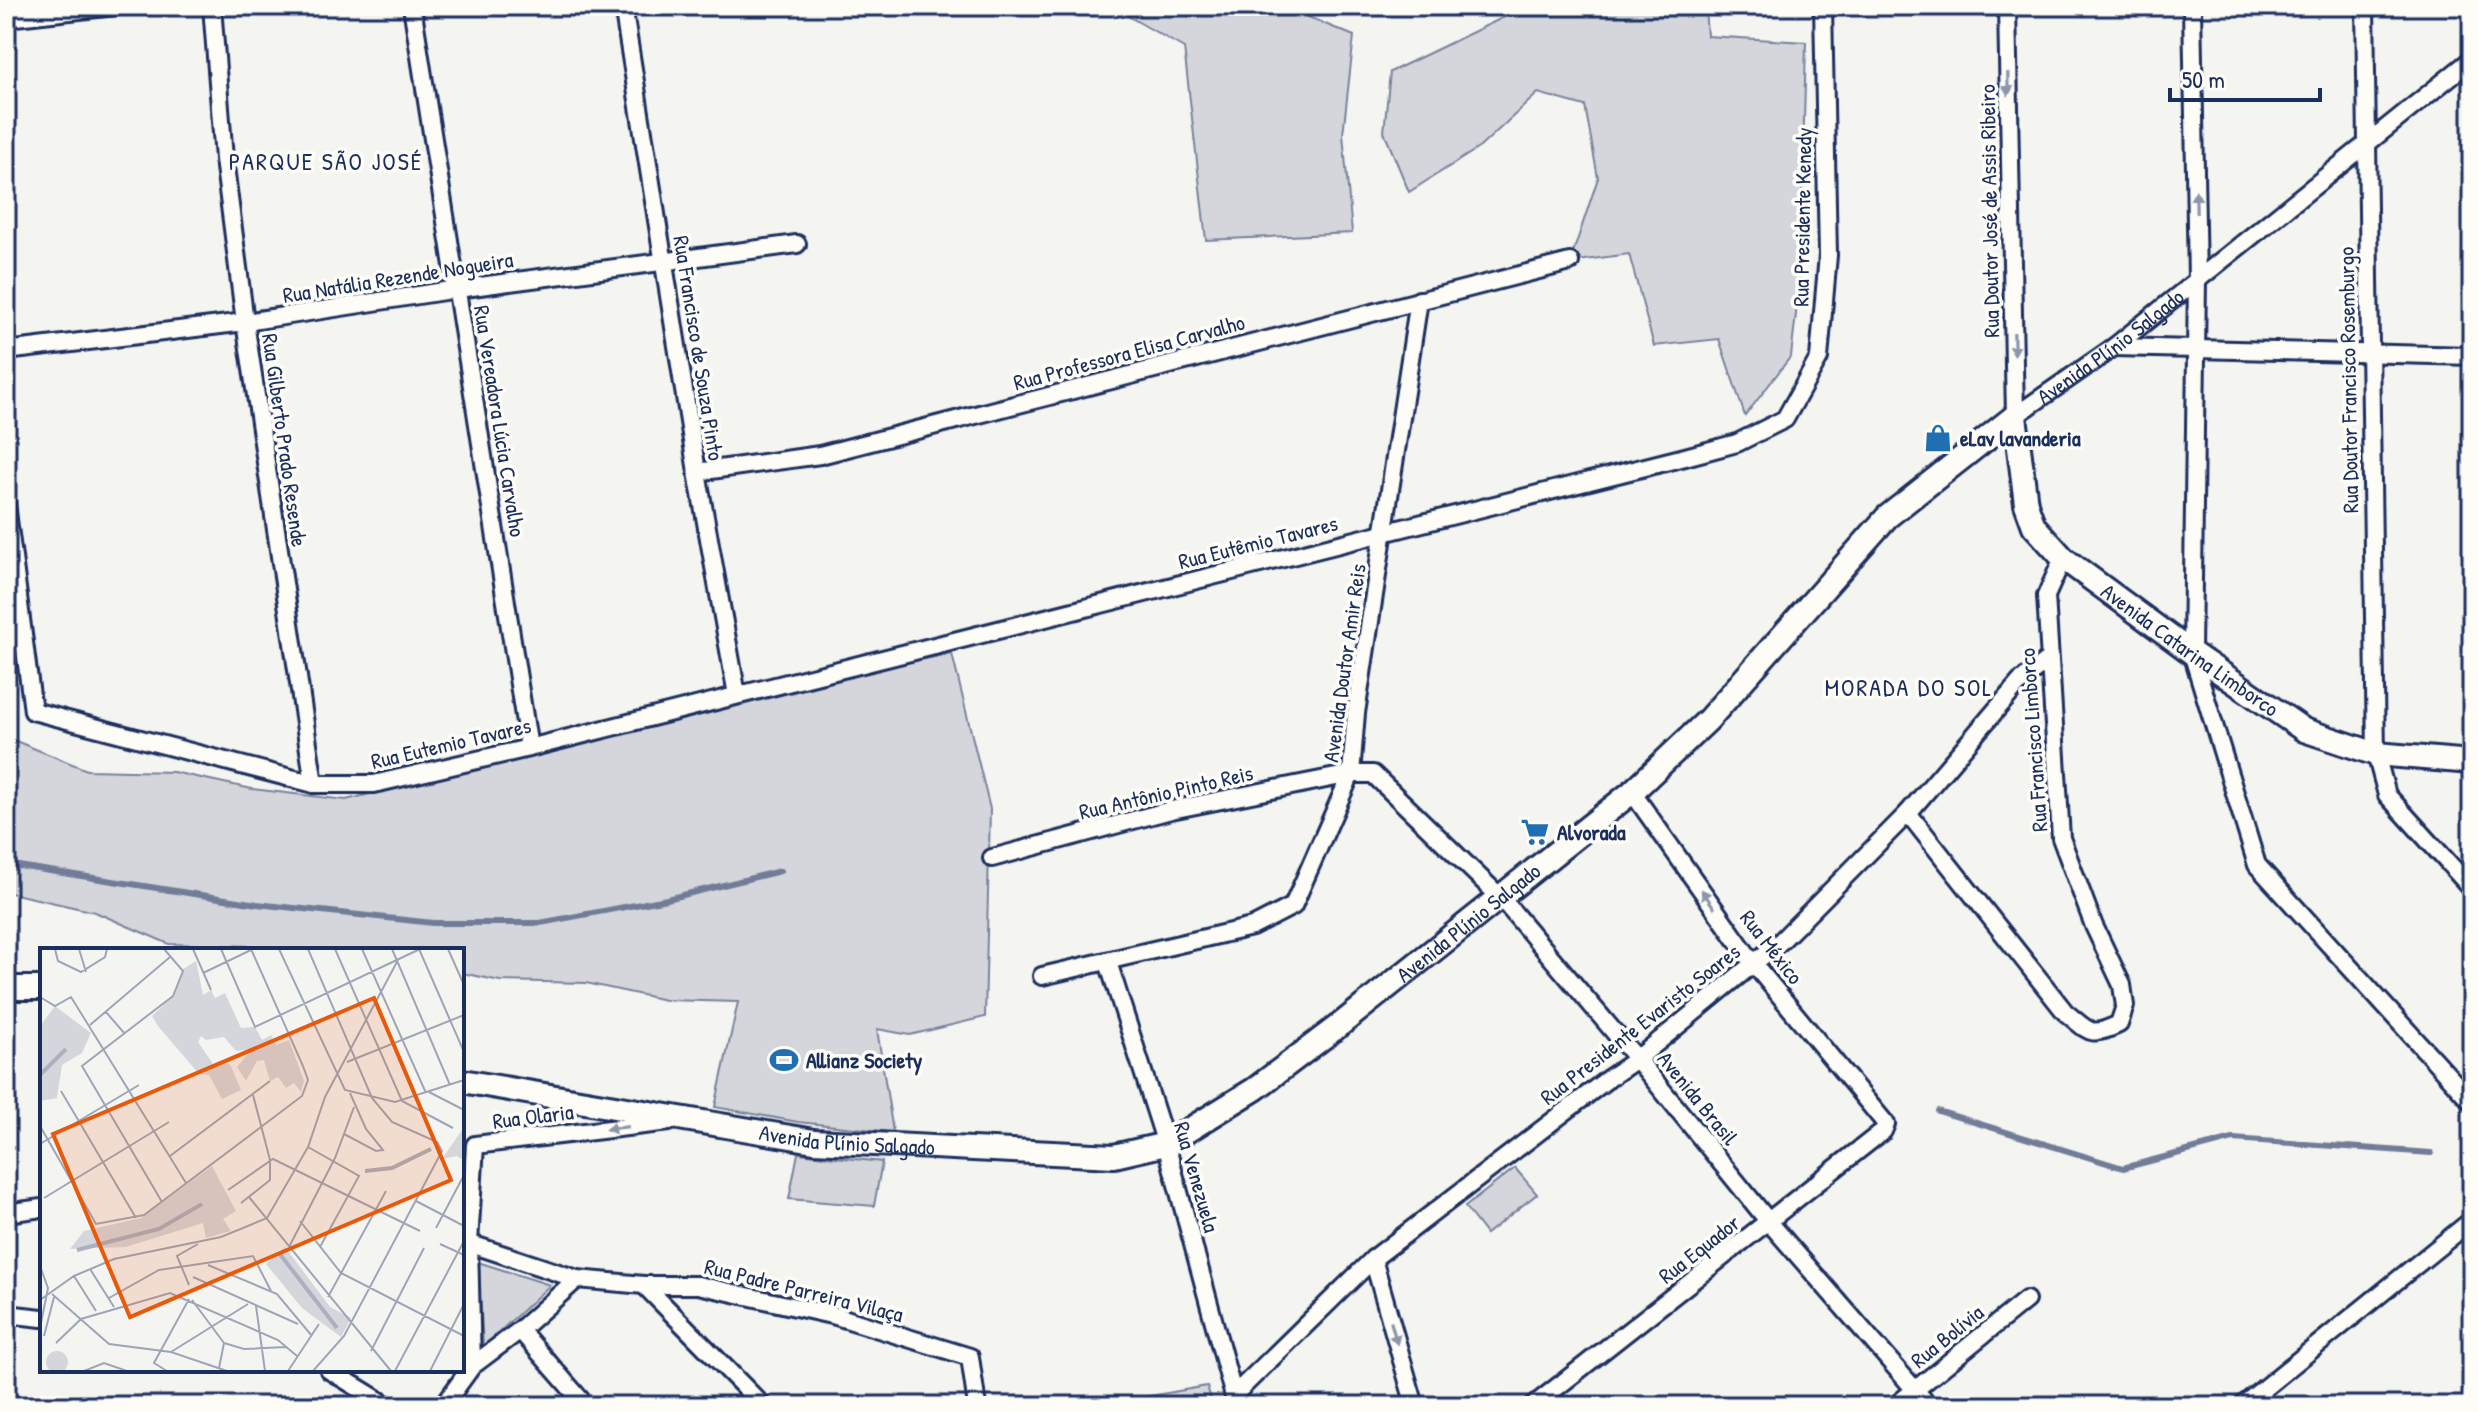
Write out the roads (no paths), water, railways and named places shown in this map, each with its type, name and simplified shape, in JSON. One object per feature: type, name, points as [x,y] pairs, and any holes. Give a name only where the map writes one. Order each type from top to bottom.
[{"type":"street","points":[[6,18],[116,6]]},
{"type":"street","name":"Rua Gilberto Prado Resende","points":[[212,6],[224,159],[245,322],[314,784]]},
{"type":"street","name":"Rua Vereadora Lúcia Carvalho","points":[[412,6],[529,748]]},
{"type":"street","name":"Rua Francisco de Souza Pinto","points":[[623,6],[697,472],[737,695]]},
{"type":"street","name":"Rua Presidente Kenedy","points":[[1785,419],[1819,358],[1821,343],[1828,255],[1823,6]]},
{"type":"street","name":"Rua Doutor José de Assis Ribeiro","points":[[2007,6],[2015,416]]},
{"type":"street","points":[[2192,6],[2197,280],[2192,653],[2257,865],[2472,1102]]},
{"type":"street","name":"Rua Doutor Francisco Rosemburgo","points":[[2365,6],[2376,754],[2387,795],[2472,889]]},
{"type":"street","name":"Avenida Plínio Salgado","points":[[464,1081],[814,1141],[1114,1156],[1166,1144],[1255,1089],[1632,792],[1708,720],[1887,517],[2015,416],[2114,347],[2472,59]]},
{"type":"street","name":"Rua Natália Rezende Nogueira","points":[[6,351],[245,322],[457,289],[797,244]]},
{"type":"street","name":"Rua Professora Elisa Carvalho","points":[[697,472],[820,455],[1570,262]]},
{"type":"street","name":"Avenida Doutor Amir Reis","points":[[1042,976],[1252,927],[1293,906],[1351,774],[1356,713],[1419,300]]},
{"type":"street","points":[[2114,347],[2472,356]]},
{"type":"street","name":"Avenida Catarina Limborco","points":[[2015,416],[2026,504],[2034,526],[2063,558],[2304,730],[2376,754],[2472,762]]},
{"type":"street","name":"Rua Eutêmio Tavares","points":[[737,695],[1737,443],[1785,419]]},
{"type":"street","name":"Rua Eutemio Tavares","points":[[6,504],[33,711],[314,784],[374,784],[737,695]]},
{"type":"street","name":"Rua Francisco Limborco","points":[[1908,813],[2065,1012],[2092,1032],[2100,1033],[2119,1024],[2125,1006],[2122,985],[2094,926],[2061,838],[2046,596],[2063,558]]},
{"type":"street","name":"Rua Presidente Evaristo Soares","points":[[1235,1401],[1373,1259],[1637,1059],[1781,941],[1908,813],[2020,682],[2048,660]]},
{"type":"street","name":"Rua Antônio Pinto Reis","points":[[992,858],[1171,810],[1351,774]]},
{"type":"street","name":"Avenida Brasil","points":[[1351,774],[1373,774],[1501,898],[1769,1222],[1929,1406]]},
{"type":"street","name":"Rua México","points":[[1632,792],[1753,963],[1886,1122]]},
{"type":"street","name":"Rua Venezuela","points":[[1108,962],[1166,1144],[1235,1401]]},
{"type":"street","points":[[6,988],[40,988]]},
{"type":"street","name":"Rua Olaria","points":[[466,1242],[475,1145],[694,1119]]},
{"type":"street","name":"Rua Equador","points":[[1533,1406],[1883,1131],[1886,1122]]},
{"type":"street","points":[[6,1213],[40,1208]]},
{"type":"street","points":[[2242,1406],[2472,1220]]},
{"type":"street","points":[[466,1242],[472,1366]]},
{"type":"street","name":"Rua Padre Parreira Vilaça","points":[[466,1242],[577,1279],[644,1285],[698,1285],[836,1316],[970,1357],[977,1406]]},
{"type":"street","points":[[1373,1259],[1415,1406]]},
{"type":"street","points":[[443,1406],[472,1366],[520,1330],[577,1279]]},
{"type":"street","points":[[644,1285],[763,1406]]},
{"type":"street","name":"Rua Bolívia","points":[[1895,1406],[2026,1300]]},
{"type":"street","points":[[6,1314],[40,1318]]},
{"type":"street","points":[[520,1330],[586,1406]]},
{"type":"street","points":[[332,1372],[388,1406]]},
{"type":"waterway","points":[[6,864],[257,904],[433,923],[540,923],[667,899],[780,871]]},
{"type":"waterway","points":[[1938,1111],[2123,1168],[2233,1139],[2431,1153]]},
{"type":"place","name":"eLav lavanderia","points":[[1938,438]]},
{"type":"place","name":"Alvorada","points":[[1535,832]]},
{"type":"place","name":"Allianz Society","points":[[784,1060]]},
{"type":"district","name":"PARQUE SÃO JOSÉ","points":[[326,162]]},
{"type":"district","name":"MORADA DO SOL","points":[[1909,688]]}]
